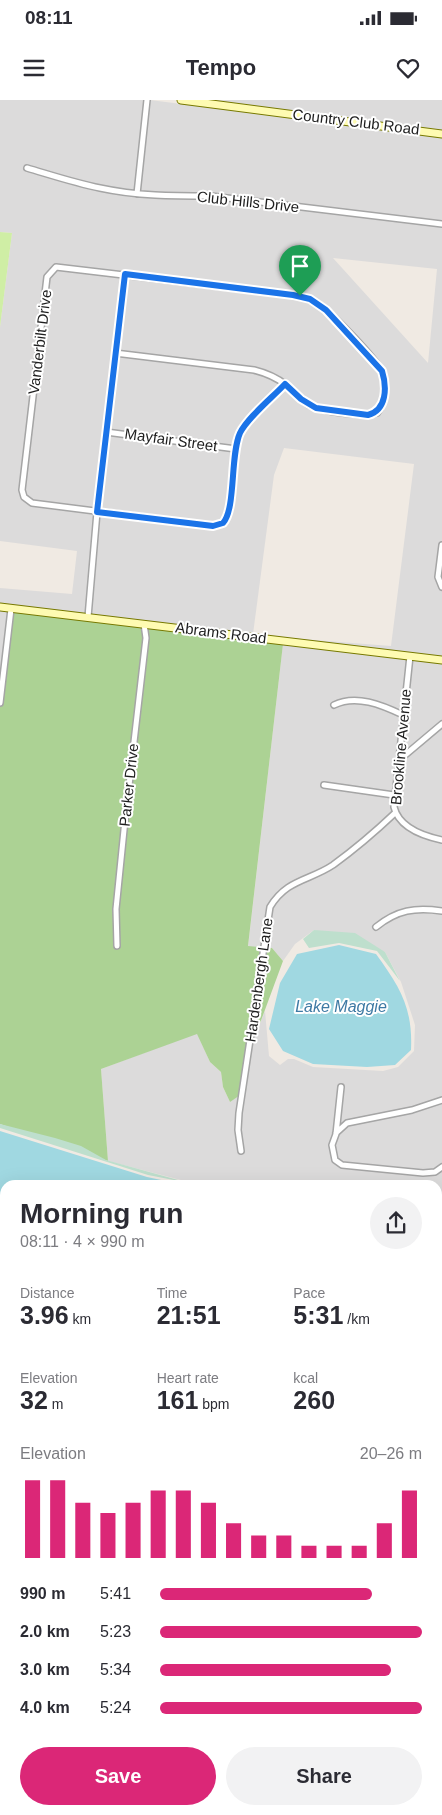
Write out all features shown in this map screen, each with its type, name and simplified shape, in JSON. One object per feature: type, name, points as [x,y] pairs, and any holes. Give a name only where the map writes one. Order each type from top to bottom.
[{"type":"street","points":[[137,194],[147,100]]},
{"type":"street","name":"Country Club Road","points":[[181,100],[442,134]]},
{"type":"street","name":"Club Hills Drive","points":[[26,168],[99,188],[137,194],[180,197],[211,196],[442,224]]},
{"type":"street","name":"Vanderbilt Drive","points":[[97,512],[37,505],[24,497],[22,490],[49,273],[60,266],[293,295],[310,299],[326,310],[378,366],[385,384],[381,409],[377,413],[368,415],[316,408],[301,399],[285,384],[254,370],[116,353]]},
{"type":"street","points":[[88,617],[97,512],[125,274]]},
{"type":"street","points":[[97,512],[213,526],[223,523],[228,512],[236,449],[244,427],[285,384]]},
{"type":"street","name":"Mayfair Street","points":[[106,432],[236,449]]},
{"type":"street","points":[[442,545],[438,577],[442,587]]},
{"type":"street","name":"Abrams Road","points":[[0,607],[442,660]]},
{"type":"street","points":[[0,702],[12,609]]},
{"type":"street","name":"Parker Drive","points":[[117,946],[116,909],[136,705],[146,638],[144,624]]},
{"type":"street","name":"Brookline Avenue","points":[[410,656],[394,795],[395,812],[403,822],[419,834],[442,840]]},
{"type":"street","points":[[334,705],[343,701],[360,700],[387,707],[404,715]]},
{"type":"street","points":[[398,761],[442,724]]},
{"type":"street","points":[[324,785],[394,795]]},
{"type":"street","name":"Hardenbergh Lane","points":[[241,1151],[238,1130],[242,1091],[270,907],[287,888],[333,864],[373,834],[395,812]]},
{"type":"street","points":[[376,928],[387,918],[403,910],[425,908],[442,911]]},
{"type":"street","points":[[341,1087],[336,1134],[332,1145],[335,1160],[342,1165],[427,1173],[441,1170]]},
{"type":"street","points":[[336,1134],[347,1123],[412,1110],[442,1100]]},
{"type":"shaded area","points":[[0,100],[150,100],[442,137],[442,657],[288,638],[391,646],[414,464],[284,448],[274,475],[253,634],[0,604],[0,588],[72,594],[77,551],[0,541],[0,327],[12,233],[0,232]],"holes":[[[333,258],[437,269],[428,363]]]},
{"type":"shaded area","points":[[209,100],[442,100],[442,130]]},
{"type":"shaded area","points":[[0,611],[10,612],[0,706]]},
{"type":"shaded area","points":[[283,644],[442,663],[442,1180],[181,1180],[108,1161],[101,1069],[197,1033],[210,1062],[221,1072],[223,1087],[230,1102],[248,1072],[249,1041],[259,1026],[265,1011],[269,1056],[280,1065],[288,1059],[294,1059],[313,1067],[383,1071],[398,1067],[414,1051],[415,1025],[401,982],[385,952],[314,930],[295,944],[283,961],[272,948],[248,947]]},
{"type":"green space","points":[[0,232],[12,233],[0,327]]},
{"type":"green space","points":[[10,612],[283,644],[248,946],[272,948],[283,961],[259,1026],[249,1041],[246,1091],[230,1102],[223,1087],[221,1072],[210,1062],[197,1034],[101,1069],[108,1161],[0,1124],[0,706]]},
{"type":"green space","points":[[314,930],[355,933],[385,952],[400,981],[377,951],[339,943],[309,948],[303,939]]},
{"type":"green space","points":[[0,1124],[55,1138],[81,1146],[106,1160],[178,1180],[148,1175],[0,1128]]},
{"type":"water","name":"Lake Maggie","points":[[339,945],[376,954],[398,988],[410,1022],[411,1050],[395,1065],[367,1067],[313,1064],[283,1051],[269,1029],[280,983],[297,954]]},
{"type":"water","points":[[0,1131],[161,1180],[0,1180]]},
{"type":"route","points":[[125,274],[300,296],[310,299],[326,310],[382,371],[385,384],[381,409],[377,413],[368,415],[316,408],[301,399],[285,384],[240,432],[228,512],[223,523],[213,526],[97,512],[125,274]]}]
